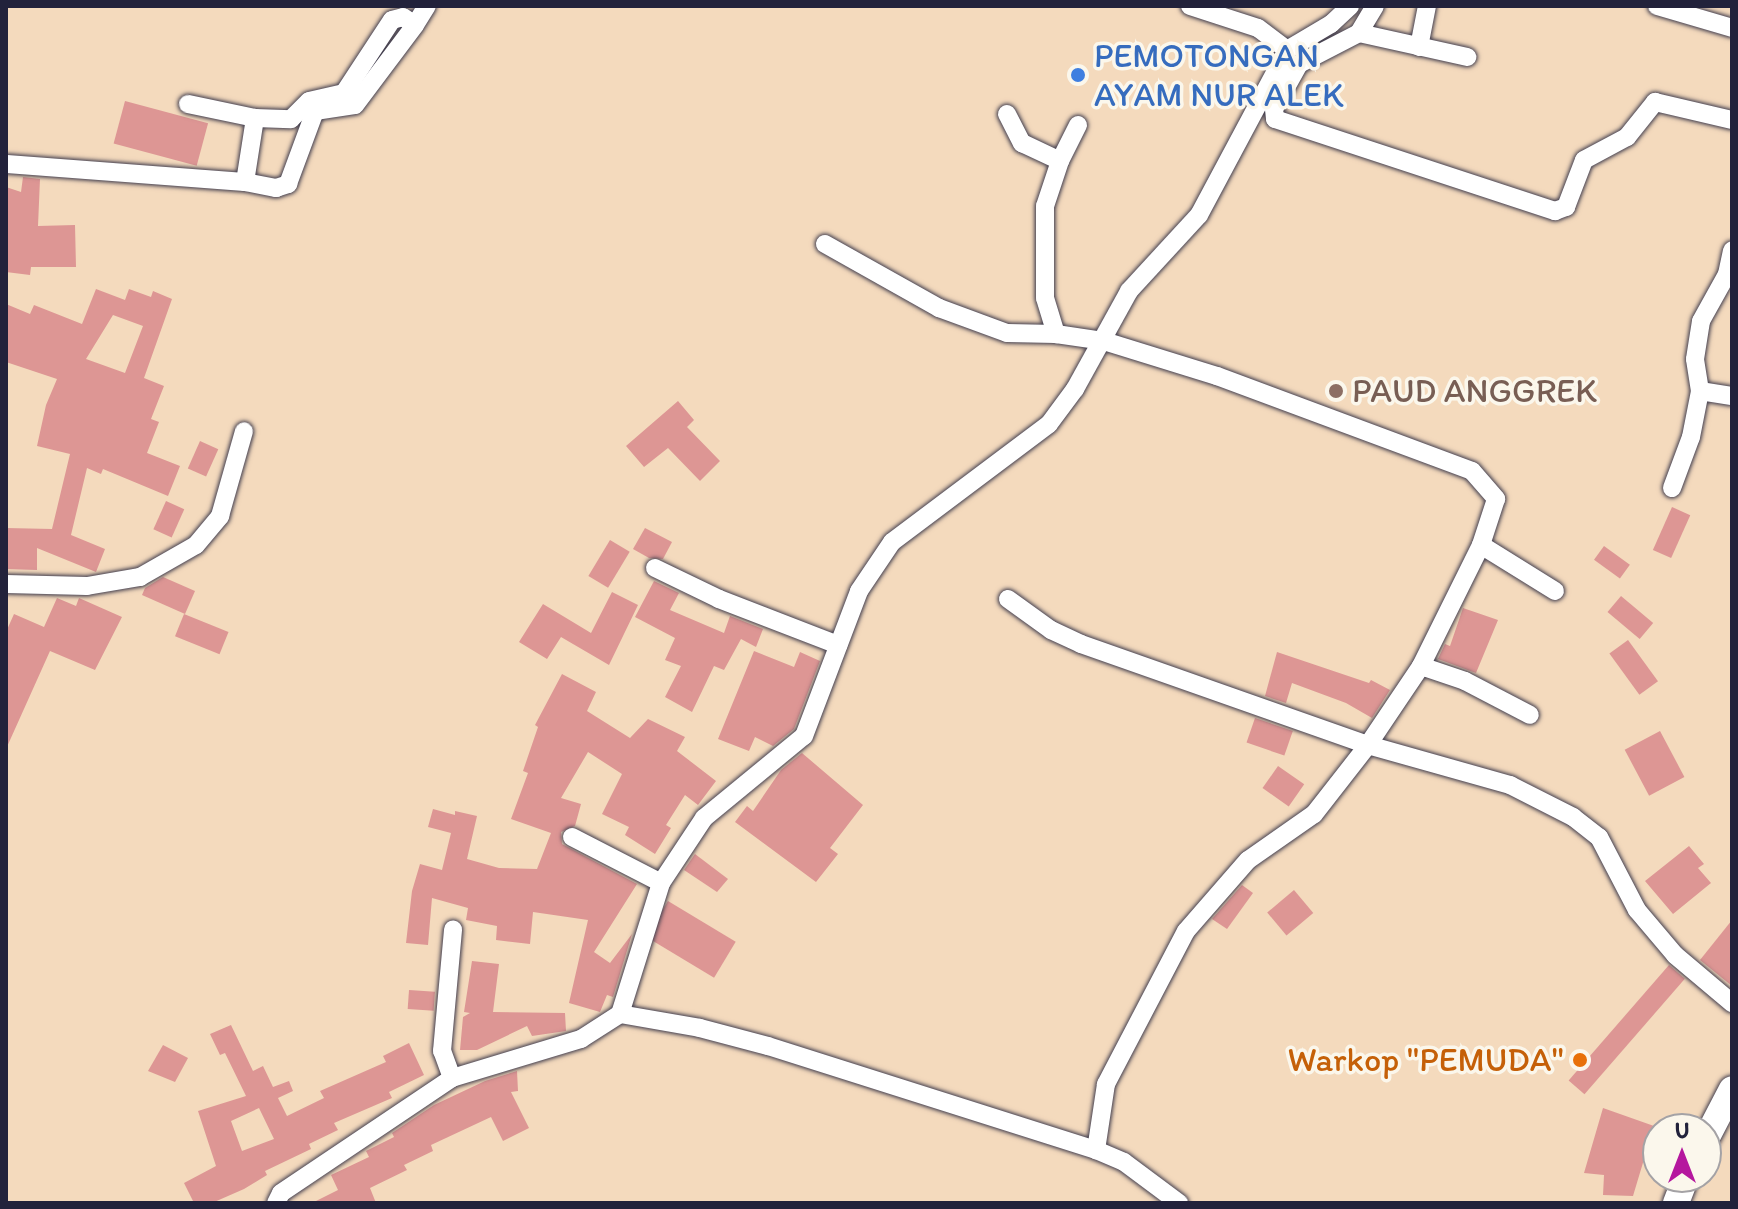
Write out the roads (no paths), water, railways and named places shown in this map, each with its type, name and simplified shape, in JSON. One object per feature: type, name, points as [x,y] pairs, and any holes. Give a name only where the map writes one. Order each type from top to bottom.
[{"type":"main road","points":[[1720,1113],[1732,1089]]},
{"type":"street","points":[[6,164],[245,182],[276,188],[288,184],[315,111],[355,105],[427,6]]},
{"type":"street","points":[[1190,6],[1258,28],[1287,50]]},
{"type":"street","points":[[276,1203],[281,1193],[452,1078],[581,1039],[620,1014],[661,883],[704,818],[804,736],[859,591],[892,542],[1049,424],[1104,341],[1129,291],[1199,215],[1287,50],[1331,24],[1350,6]]},
{"type":"street","points":[[1375,6],[1359,33],[1299,64],[1274,109],[1275,119],[1555,211],[1566,207],[1584,160],[1627,137],[1655,102],[1732,120]]},
{"type":"street","points":[[1419,47],[1427,6]]},
{"type":"street","points":[[1657,6],[1732,28]]},
{"type":"street","points":[[188,104],[255,118],[291,119],[309,101],[344,93],[392,20],[403,17],[415,25]]},
{"type":"street","points":[[1359,33],[1467,57]]},
{"type":"street","points":[[1007,114],[1022,143],[1060,161]]},
{"type":"street","points":[[245,182],[255,118]]},
{"type":"street","points":[[1056,334],[1045,298],[1045,206],[1060,161],[1078,125]]},
{"type":"street","points":[[825,244],[939,308],[1007,333],[1056,334],[1104,341],[1217,376],[1472,471],[1496,499],[1481,545],[1421,666],[1368,745],[1314,814],[1248,860],[1186,931],[1106,1084],[1096,1150]]},
{"type":"street","points":[[1672,488],[1691,437],[1700,391],[1695,359],[1701,321],[1727,274],[1732,251]]},
{"type":"street","points":[[1700,391],[1732,396]]},
{"type":"street","points":[[6,584],[87,586],[140,577],[196,545],[220,516],[244,431]]},
{"type":"street","points":[[1481,545],[1555,591]]},
{"type":"street","points":[[655,568],[719,599],[838,645]]},
{"type":"street","points":[[1008,599],[1051,630],[1081,644],[1368,745],[1510,785],[1573,817],[1599,837],[1637,910],[1675,955],[1732,1003]]},
{"type":"street","points":[[1421,666],[1465,681],[1530,715]]},
{"type":"street","points":[[572,837],[661,883]]},
{"type":"street","points":[[452,1078],[442,1051],[453,929]]},
{"type":"street","points":[[620,1014],[700,1028],[768,1046],[1096,1150],[1124,1162],[1179,1203]]},
{"type":"place","name":"PEMOTONGAN AYAM NUR ALEK","points":[[1078,75]]},
{"type":"place","name":"PAUD ANGGREK","points":[[1336,391]]},
{"type":"place","name":"Warkop \"PEMUDA\"","points":[[1580,1060]]}]
